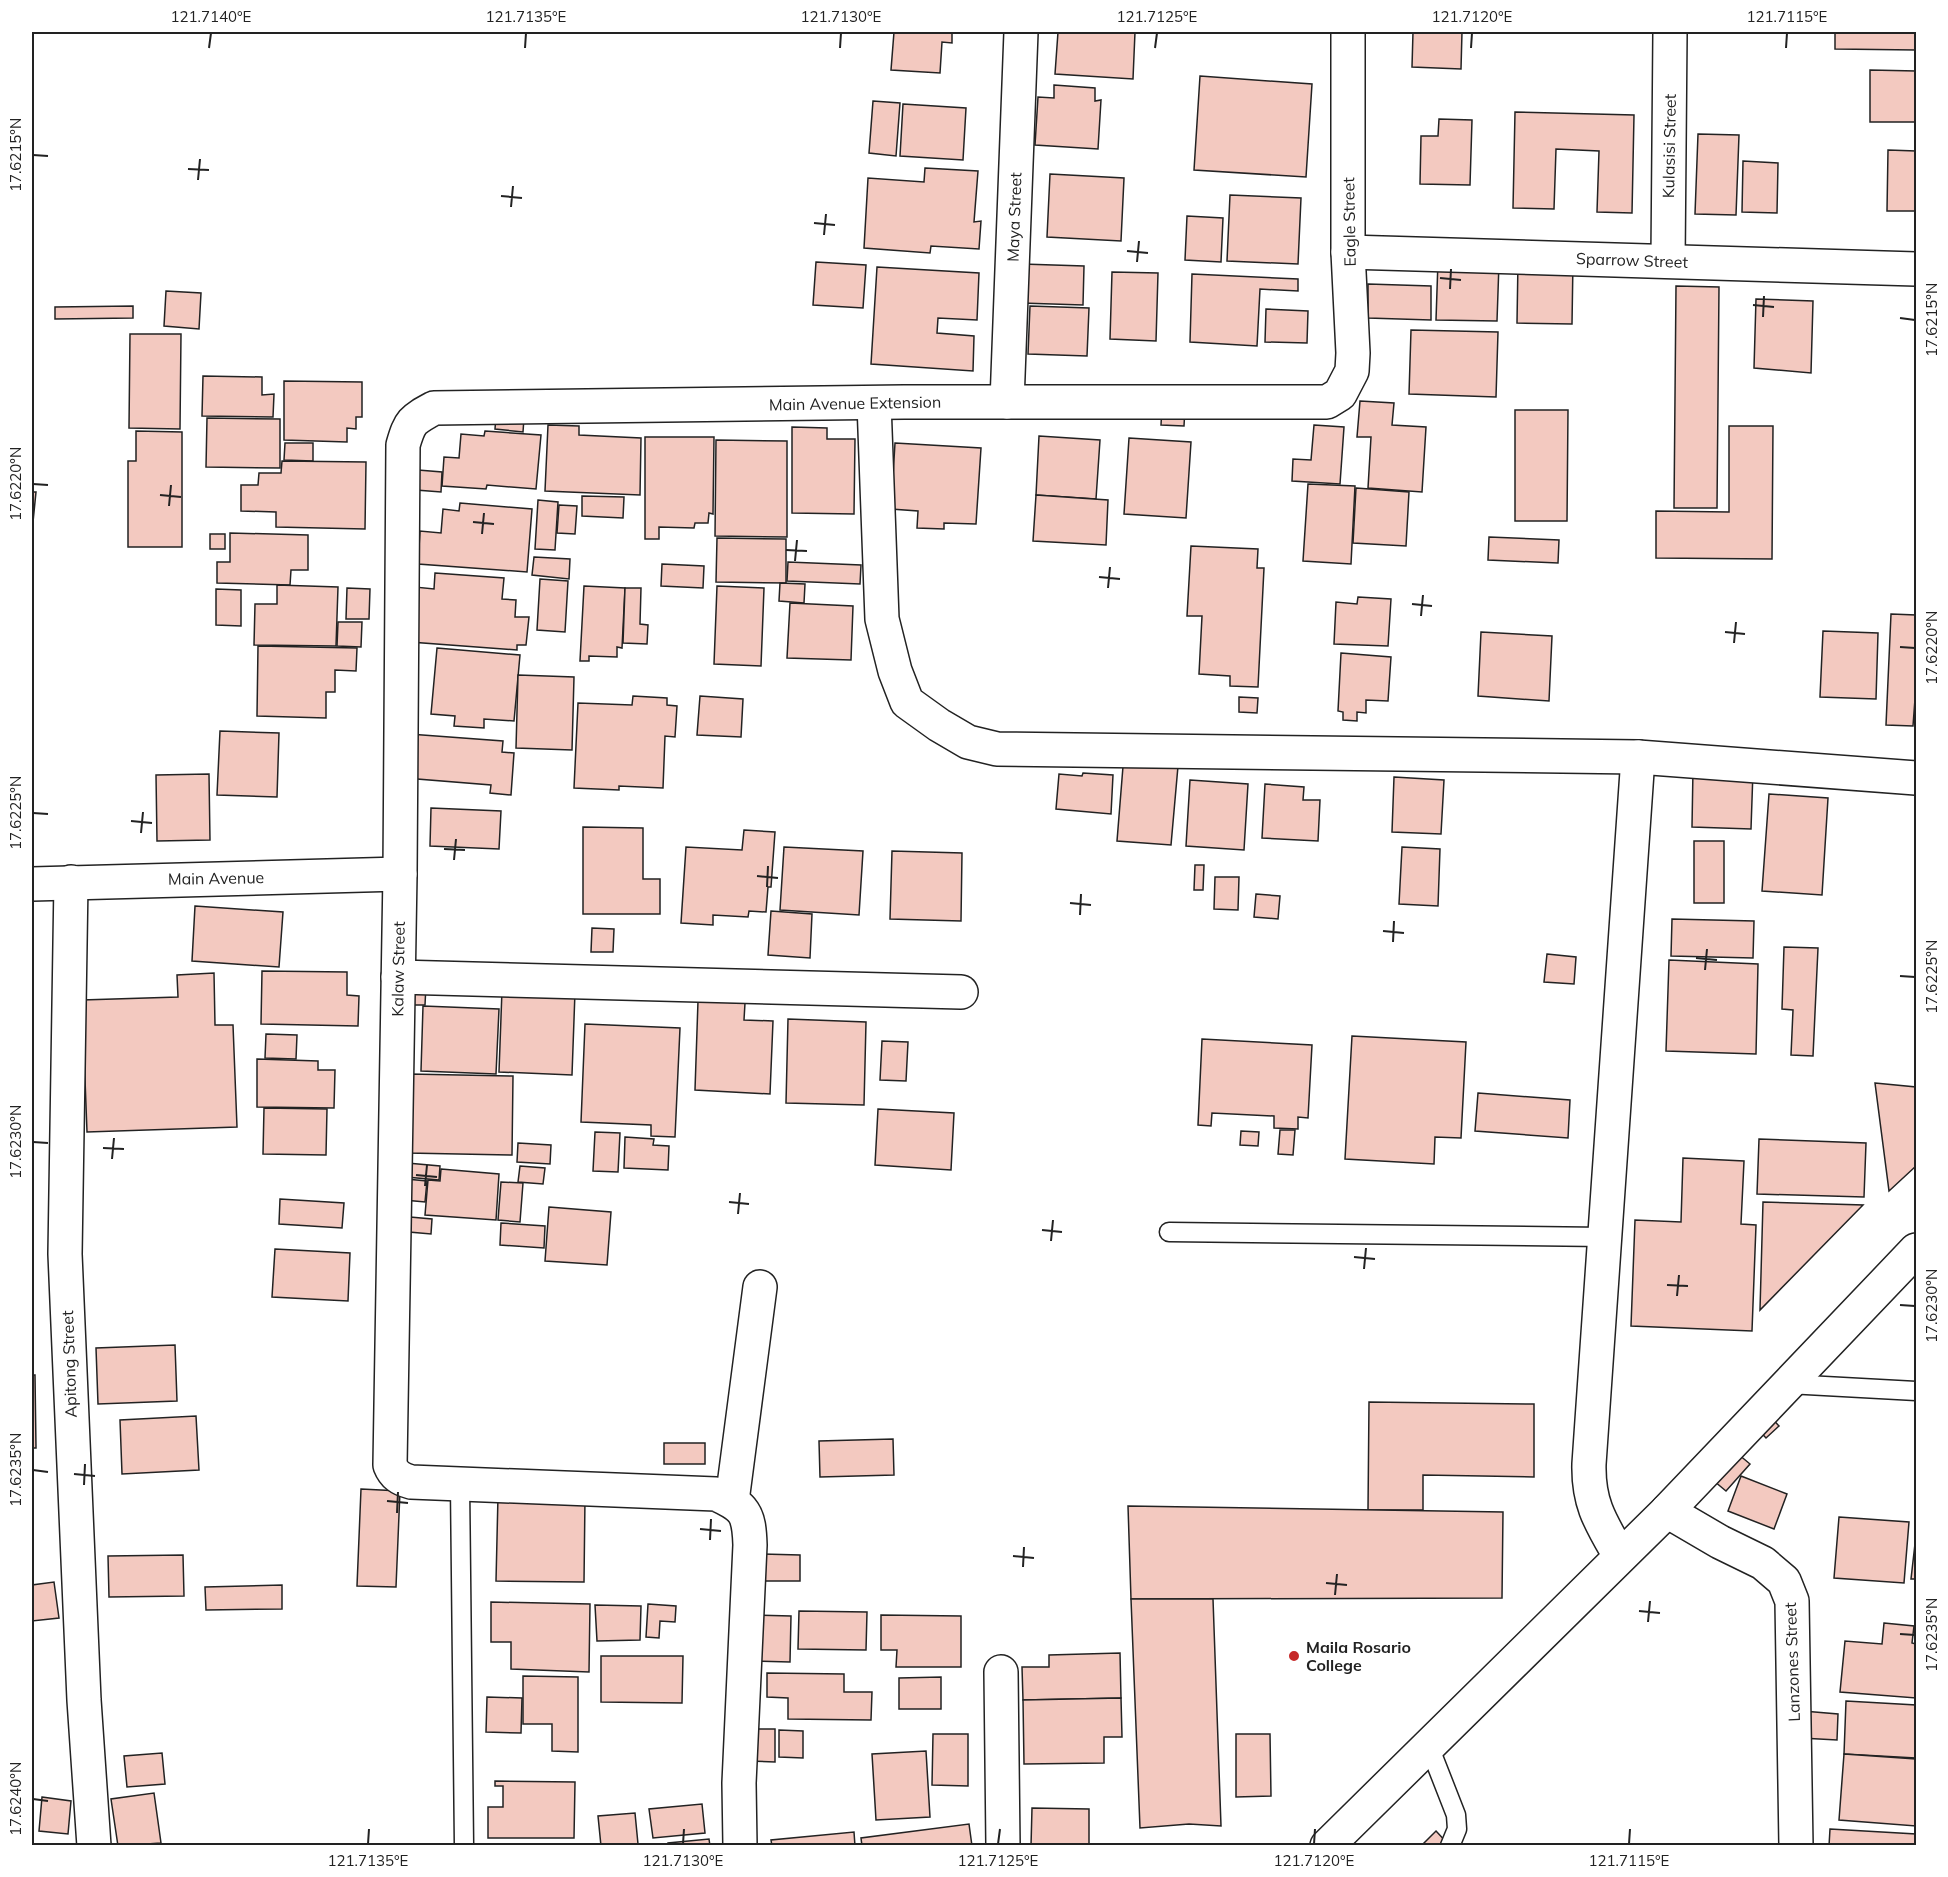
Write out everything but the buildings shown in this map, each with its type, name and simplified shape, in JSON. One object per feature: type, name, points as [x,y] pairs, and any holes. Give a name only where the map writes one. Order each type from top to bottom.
[{"type":"main road","name":"Maya Street","points":[[1007,402],[1021,32]]},
{"type":"main road","name":"Eagle Street","points":[[1327,402],[1340,394],[1352,371],[1348,252],[1348,32]]},
{"type":"main road","name":"Kulasisi Street","points":[[1668,261],[1670,32]]},
{"type":"main road","name":"Sparrow Street","points":[[1348,252],[1917,269]]},
{"type":"main road","name":"Main Avenue Extension","points":[[403,445],[409,425],[419,416],[434,408],[1007,402],[1327,402]]},
{"type":"main road","points":[[874,403],[882,619],[895,671],[907,702],[968,742],[997,749],[1638,757],[1917,778]]},
{"type":"main road","name":"Kalaw Street","points":[[403,445],[400,874],[390,1465],[394,1474],[402,1480],[460,1484]]},
{"type":"main road","points":[[1620,1556],[1595,1512],[1589,1484],[1638,757]]},
{"type":"main road","name":"Main Avenue","points":[[32,884],[400,874]]},
{"type":"main road","name":"Apitong Street","points":[[71,882],[65,1254],[84,1700],[94,1845]]},
{"type":"main road","points":[[398,977],[961,992]]},
{"type":"main road","points":[[1327,1845],[1667,1511],[1917,1250]]},
{"type":"main road","points":[[732,1501],[760,1287]]},
{"type":"main road","points":[[460,1484],[716,1494],[732,1501],[742,1509],[750,1522],[750,1545],[739,1783],[740,1845]]},
{"type":"main road","name":"Lanzones Street","points":[[1667,1511],[1720,1542],[1763,1563],[1784,1581],[1792,1601],[1796,1845]]},
{"type":"main road","points":[[1001,1671],[1003,1845]]},
{"type":"lane","points":[[1168,1232],[1605,1237]]},
{"type":"lane","points":[[1788,1384],[1917,1391]]},
{"type":"lane","points":[[460,1484],[464,1845]]},
{"type":"lane","points":[[1429,1746],[1456,1815],[1457,1829],[1450,1845]]},
{"type":"place","name":"Maila Rosario College","points":[[1294,1656]]}]
